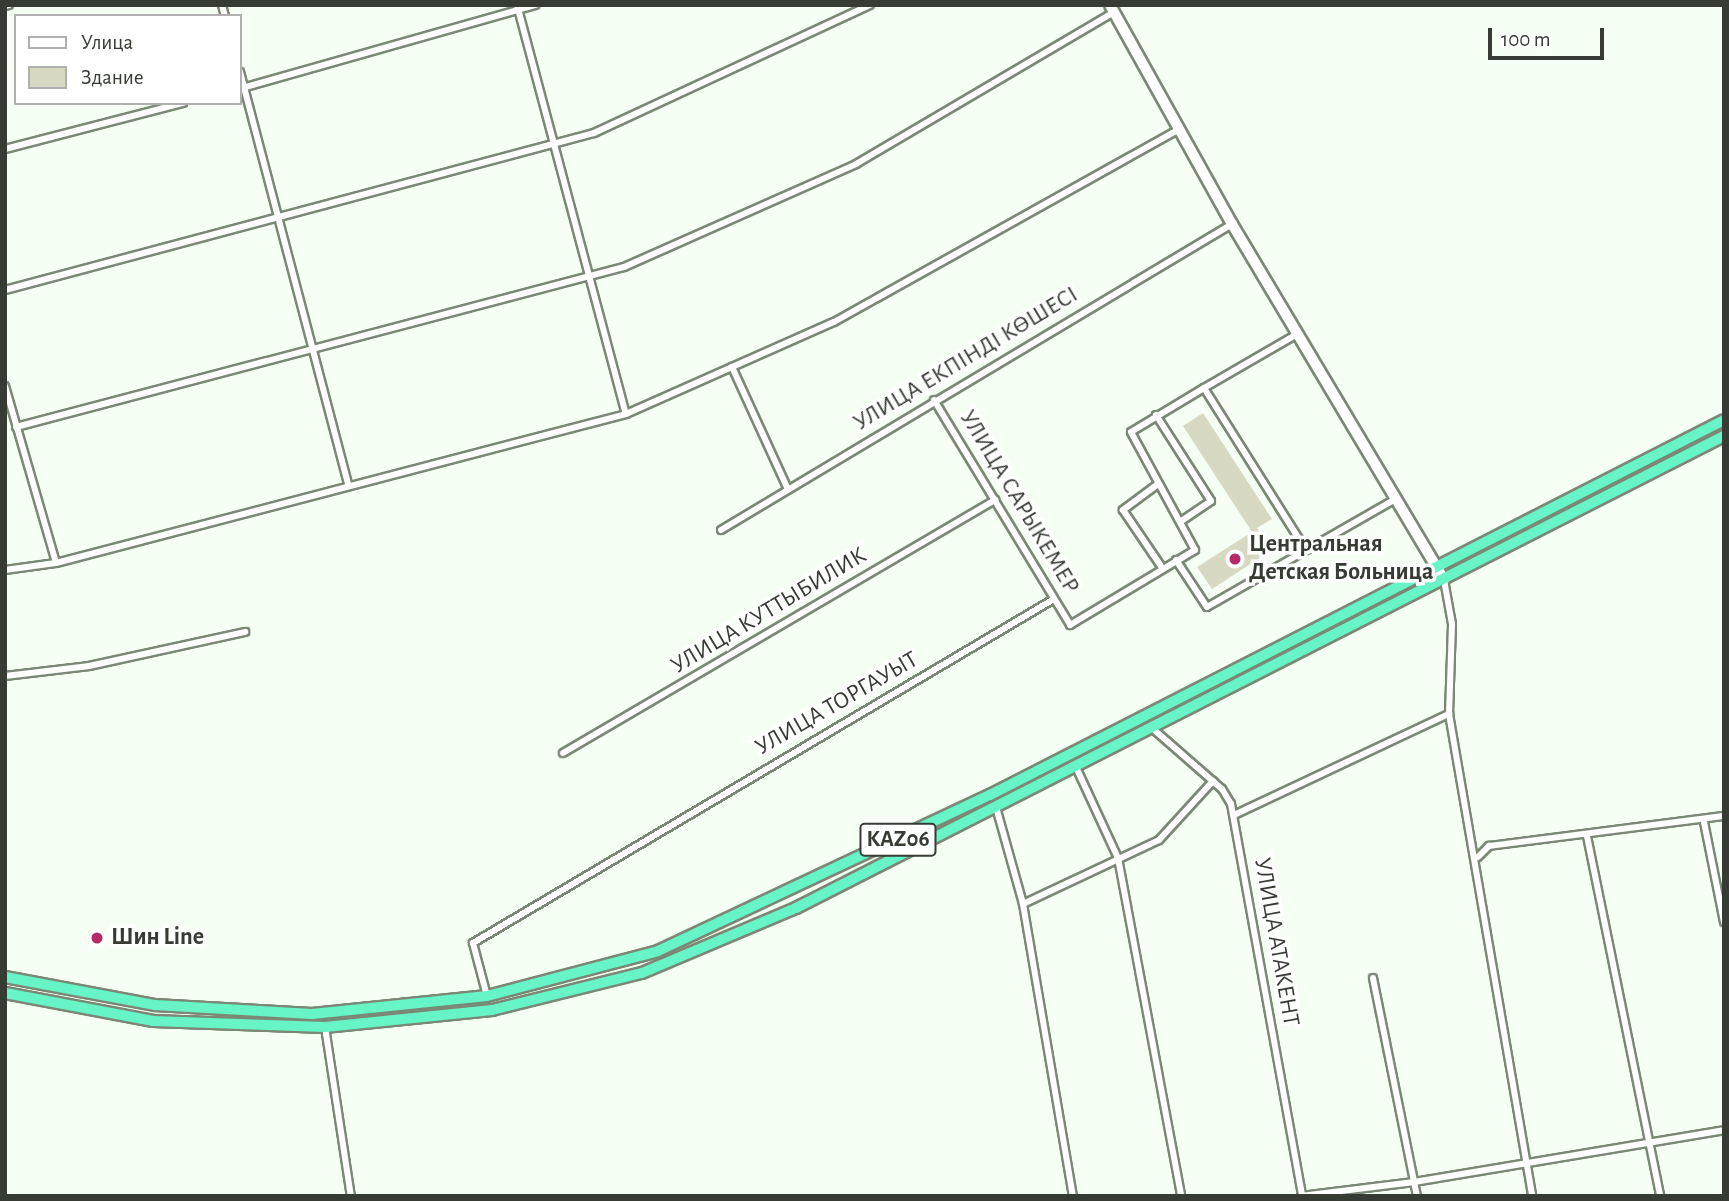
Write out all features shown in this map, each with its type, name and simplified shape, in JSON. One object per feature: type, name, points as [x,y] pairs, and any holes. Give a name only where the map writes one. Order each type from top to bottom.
[{"type":"highway","name":"KАZ06","points":[[5,977],[126,1002],[222,1010],[312,1013],[487,996],[658,951],[788,894],[1438,568],[1724,420]]},
{"type":"highway","name":"KАZ06","points":[[5,993],[153,1021],[326,1027],[492,1010],[601,985],[718,944],[796,908],[1724,436]]},
{"type":"highway","points":[[788,894],[796,908]]},
{"type":"main road","points":[[1112,8],[1232,224],[1399,497],[1444,580]]},
{"type":"street","points":[[517,5],[626,414]]},
{"type":"street","points":[[348,484],[317,352],[242,88],[519,13],[536,5]]},
{"type":"street","points":[[5,290],[554,145],[729,74],[870,5]]},
{"type":"street","points":[[16,427],[317,352],[589,279],[856,164],[1112,8]]},
{"type":"street","points":[[5,149],[175,105]]},
{"type":"street","points":[[5,570],[56,563],[348,484],[626,414],[834,322],[1178,130]]},
{"type":"street","name":"УЛИЦА ЕКПІНДІ КӨШЕСІ","points":[[721,530],[786,487],[1232,224]]},
{"type":"street","points":[[1158,484],[1123,510],[1163,569],[1196,544],[1158,484],[1131,432],[1297,334]]},
{"type":"street","points":[[732,367],[786,487]]},
{"type":"street","points":[[5,386],[56,563]]},
{"type":"street","points":[[1204,388],[1304,547]]},
{"type":"street","name":"УЛИЦА САРЫКЕМЕР","points":[[934,400],[1070,625],[1163,569]]},
{"type":"street","points":[[1156,415],[1211,501],[1183,520]]},
{"type":"street","points":[[1176,560],[1207,607],[1304,547],[1399,497]]},
{"type":"street","name":"УЛИЦА КУТТЫБИЛИК","points":[[562,753],[995,500]]},
{"type":"street","points":[[1444,580],[1452,624],[1449,714],[1478,857],[1532,1196]]},
{"type":"street","name":"УЛИЦА ТОРГАУЫТ","points":[[487,996],[473,943],[1054,599]]},
{"type":"street","points":[[5,676],[89,666],[245,632]]},
{"type":"street","points":[[1234,815],[1449,714]]},
{"type":"street","name":"УЛИЦА АТАКЕНТ","points":[[1152,728],[1213,781],[1234,815],[1302,1196]]},
{"type":"street","points":[[1075,765],[1118,858],[1181,1196]]},
{"type":"street","points":[[1023,904],[1159,840],[1213,781]]},
{"type":"street","points":[[996,806],[1023,904],[1073,1196]]},
{"type":"street","points":[[1478,857],[1489,846],[1703,822],[1724,816]]},
{"type":"street","points":[[1703,822],[1724,922]]},
{"type":"street","points":[[1587,836],[1660,1196]]},
{"type":"street","points":[[1373,978],[1417,1196]]},
{"type":"street","points":[[326,1027],[351,1196]]},
{"type":"street","points":[[1302,1196],[1414,1182],[1724,1130]]},
{"type":"building","points":[[1203,413],[1272,519],[1257,528],[1272,550],[1212,589],[1197,567],[1252,532],[1183,426]]},
{"type":"place","name":"Центральная Детская Больница","points":[[1235,559]]},
{"type":"place","name":"Шин Line","points":[[97,938]]}]
